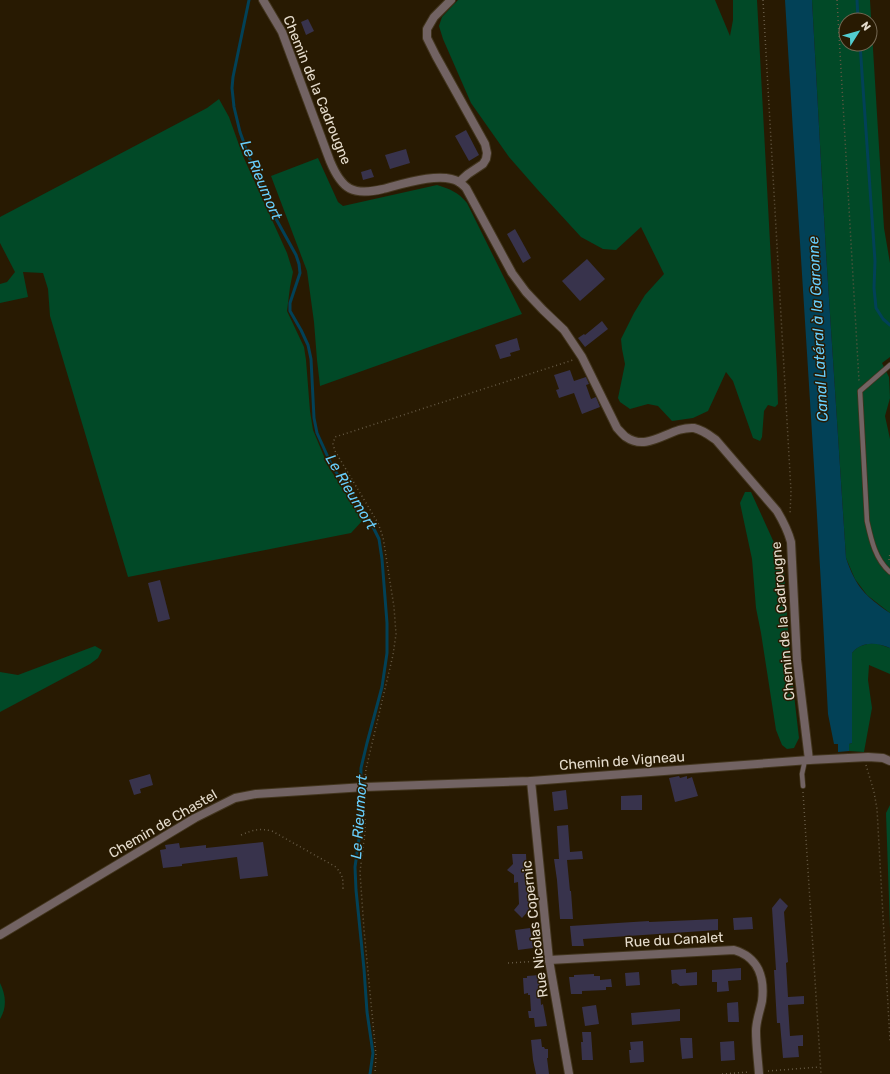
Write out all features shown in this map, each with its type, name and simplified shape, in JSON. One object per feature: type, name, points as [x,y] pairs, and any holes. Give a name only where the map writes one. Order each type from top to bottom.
[{"type":"street","name":"Chemin de la Cadrougne","points":[[263,0],[282,32],[330,161],[335,173],[342,182],[351,189],[360,192],[370,192],[426,179],[452,179],[459,182],[466,188],[512,273],[526,292],[564,330],[582,357],[618,428],[626,437],[635,442],[645,443],[684,429],[694,428],[704,431],[716,440],[777,510],[788,532],[791,542],[797,660],[807,760]]},
{"type":"street","points":[[451,0],[434,17],[428,30],[427,38],[485,144],[487,153],[483,164],[459,182]]},
{"type":"street","name":"Chemin de Vigneau","points":[[362,788],[531,780],[807,760],[868,757],[888,758]]},
{"type":"street","name":"Rue Nicolas Copernic","points":[[531,780],[549,960],[569,1074]]},
{"type":"street","name":"Chemin de Chastel","points":[[0,935],[195,818],[235,798],[256,794],[362,788]]},
{"type":"street","name":"Rue du Canalet","points":[[549,960],[734,950],[746,954],[758,968],[761,976],[762,1000],[756,1030],[759,1073]]},
{"type":"lane","points":[[890,365],[860,391],[868,521],[871,539],[878,557],[890,572]]},
{"type":"lane","points":[[803,786],[802,774],[807,760]]},
{"type":"path","points":[[763,0],[791,491],[788,532]]},
{"type":"path","points":[[837,0],[860,391]]},
{"type":"path","points":[[375,1074],[376,1055],[360,872],[365,832],[362,788],[394,654],[396,634],[394,607],[383,537],[378,523],[335,451],[333,444],[335,437],[582,357]]},
{"type":"path","points":[[865,763],[874,792],[877,809],[890,1041]]},
{"type":"path","points":[[803,786],[821,1074]]},
{"type":"path","points":[[241,835],[253,830],[263,829],[272,831],[336,867],[343,877],[343,889]]},
{"type":"path","points":[[508,963],[549,960]]},
{"type":"path","points":[[722,1074],[759,1073],[820,1066]]},
{"type":"green space","points":[[458,0],[715,0],[730,36],[733,20],[733,0],[757,0],[778,404],[775,407],[768,405],[764,411],[762,437],[760,441],[753,438],[733,381],[726,372],[708,411],[693,418],[672,421],[658,406],[648,404],[630,409],[620,402],[618,398],[625,364],[621,339],[645,295],[664,274],[641,227],[616,250],[603,249],[581,237],[509,157],[471,103],[443,39],[439,26],[442,17]]},
{"type":"green space","points":[[812,0],[870,0],[871,12],[838,12],[838,52],[873,52],[884,228],[890,263],[890,357],[882,363],[889,377],[890,398],[885,416],[890,439],[890,613],[867,595],[855,579],[846,558],[826,253]]},
{"type":"green space","points":[[219,99],[229,117],[243,156],[287,253],[293,272],[287,311],[304,347],[313,430],[328,466],[363,520],[351,533],[128,577],[50,316],[48,289],[43,273],[23,272],[28,297],[0,303],[0,284],[7,282],[15,272],[0,243],[0,217],[207,108]]},
{"type":"green space","points":[[318,158],[338,202],[343,206],[437,185],[450,190],[464,199],[522,314],[320,386],[314,322],[307,271],[271,176]]},
{"type":"green space","points":[[745,492],[751,492],[776,547],[784,570],[790,660],[799,738],[794,748],[787,749],[782,745],[776,730],[756,608],[752,559],[740,503]]},
{"type":"green space","points":[[875,643],[890,648],[890,674],[869,665],[868,680],[872,708],[864,752],[849,751],[849,744],[852,743],[852,653],[854,650],[865,644]]},
{"type":"green space","points":[[95,646],[102,650],[98,658],[90,664],[0,712],[0,672],[18,675]]},
{"type":"green space","points":[[890,805],[890,929],[886,813]]},
{"type":"green space","points":[[0,983],[4,992],[5,1006],[0,1019]]},
{"type":"water","name":"Canal Latéral à la Garonne","points":[[785,0],[812,0],[826,253],[846,558],[862,590],[890,613],[890,648],[870,644],[860,646],[852,653],[852,743],[849,744],[849,751],[838,752],[838,744],[834,744],[828,714]]},
{"type":"building","points":[[308,19],[314,31],[306,35],[301,22]]},
{"type":"building","points":[[466,130],[479,155],[469,161],[455,136]]},
{"type":"building","points":[[406,149],[410,163],[390,169],[385,155]]},
{"type":"building","points":[[371,169],[374,177],[363,180],[361,172]]},
{"type":"building","points":[[515,229],[531,258],[523,263],[507,234]]},
{"type":"building","points":[[587,259],[605,279],[580,301],[562,281]]},
{"type":"building","points":[[602,321],[608,329],[585,347],[578,338],[584,334],[585,335]]},
{"type":"building","points":[[517,338],[520,350],[510,353],[511,356],[500,359],[495,345]]},
{"type":"building","points":[[570,370],[574,381],[586,377],[589,384],[586,385],[591,399],[596,397],[600,407],[582,414],[574,393],[559,398],[556,390],[559,389],[554,375]]},
{"type":"building","points":[[160,580],[170,619],[158,622],[148,583]]},
{"type":"building","points":[[150,774],[153,785],[140,789],[141,793],[134,795],[129,780]]},
{"type":"building","points":[[679,776],[680,778],[687,776],[687,779],[692,777],[698,796],[675,802],[669,778]]},
{"type":"building","points":[[566,790],[568,809],[554,811],[552,792]]},
{"type":"building","points":[[642,795],[642,810],[621,810],[621,796]]},
{"type":"building","points":[[568,825],[570,852],[582,851],[583,859],[567,860],[573,919],[560,919],[554,859],[559,859],[557,826]]},
{"type":"building","points":[[263,842],[268,876],[240,879],[237,857],[163,868],[160,850],[166,849],[165,845],[179,843],[180,848],[206,845],[206,848]]},
{"type":"building","points":[[512,854],[526,854],[528,894],[530,894],[531,908],[522,918],[514,910],[519,904],[518,882],[514,883],[514,875],[507,870],[513,864]]},
{"type":"building","points":[[780,898],[788,906],[784,912],[788,962],[786,963],[788,997],[804,996],[804,1004],[788,1005],[790,1036],[803,1035],[803,1046],[798,1046],[799,1057],[783,1058],[780,1023],[777,1023],[774,970],[776,970],[772,908]]},
{"type":"building","points":[[752,917],[753,929],[734,930],[733,918]]},
{"type":"building","points":[[718,919],[718,930],[583,939],[584,946],[572,946],[570,926],[649,921]]},
{"type":"building","points":[[530,928],[533,948],[518,950],[515,930]]},
{"type":"building","points":[[741,968],[741,980],[728,981],[729,991],[717,992],[717,982],[712,982],[712,970]]},
{"type":"building","points":[[686,969],[686,973],[697,972],[697,985],[680,986],[676,983],[672,984],[671,970]]},
{"type":"building","points":[[639,972],[640,985],[626,986],[625,973]]},
{"type":"building","points":[[594,974],[594,976],[600,976],[600,980],[611,979],[612,987],[606,987],[606,990],[582,991],[582,994],[571,994],[569,977],[574,977],[574,975]]},
{"type":"building","points":[[539,975],[541,1005],[543,1004],[547,1026],[535,1027],[534,1018],[529,1018],[528,1011],[531,1011],[530,995],[528,995],[528,993],[524,994],[523,978],[527,978],[527,976]]},
{"type":"building","points":[[738,1002],[739,1022],[728,1022],[727,1003]]},
{"type":"building","points":[[596,1005],[599,1024],[585,1026],[582,1007]]},
{"type":"building","points":[[680,1009],[680,1021],[632,1025],[631,1013]]},
{"type":"building","points":[[582,1032],[591,1032],[593,1060],[582,1060]]},
{"type":"building","points":[[680,1038],[692,1038],[693,1058],[682,1059]]},
{"type":"building","points":[[541,1039],[542,1047],[548,1049],[547,1058],[549,1074],[536,1074],[531,1040]]},
{"type":"building","points":[[643,1041],[644,1062],[630,1063],[630,1042]]},
{"type":"building","points":[[734,1041],[735,1060],[721,1061],[720,1042]]},
{"type":"waterway","name":"Le Rieumort","points":[[249,0],[233,77],[232,88],[234,107],[240,132],[249,157],[275,217],[296,255],[299,264],[300,273],[290,303],[290,311],[308,345],[311,359],[314,418],[317,433],[332,466],[369,519],[379,539],[382,559],[387,623],[387,653],[382,687],[361,768],[360,832],[355,867],[367,1012],[373,1053],[370,1074]]},
{"type":"waterway","points":[[857,0],[858,12]]},
{"type":"waterway","points":[[861,52],[875,261],[874,288],[876,308],[883,319],[890,325]]}]
